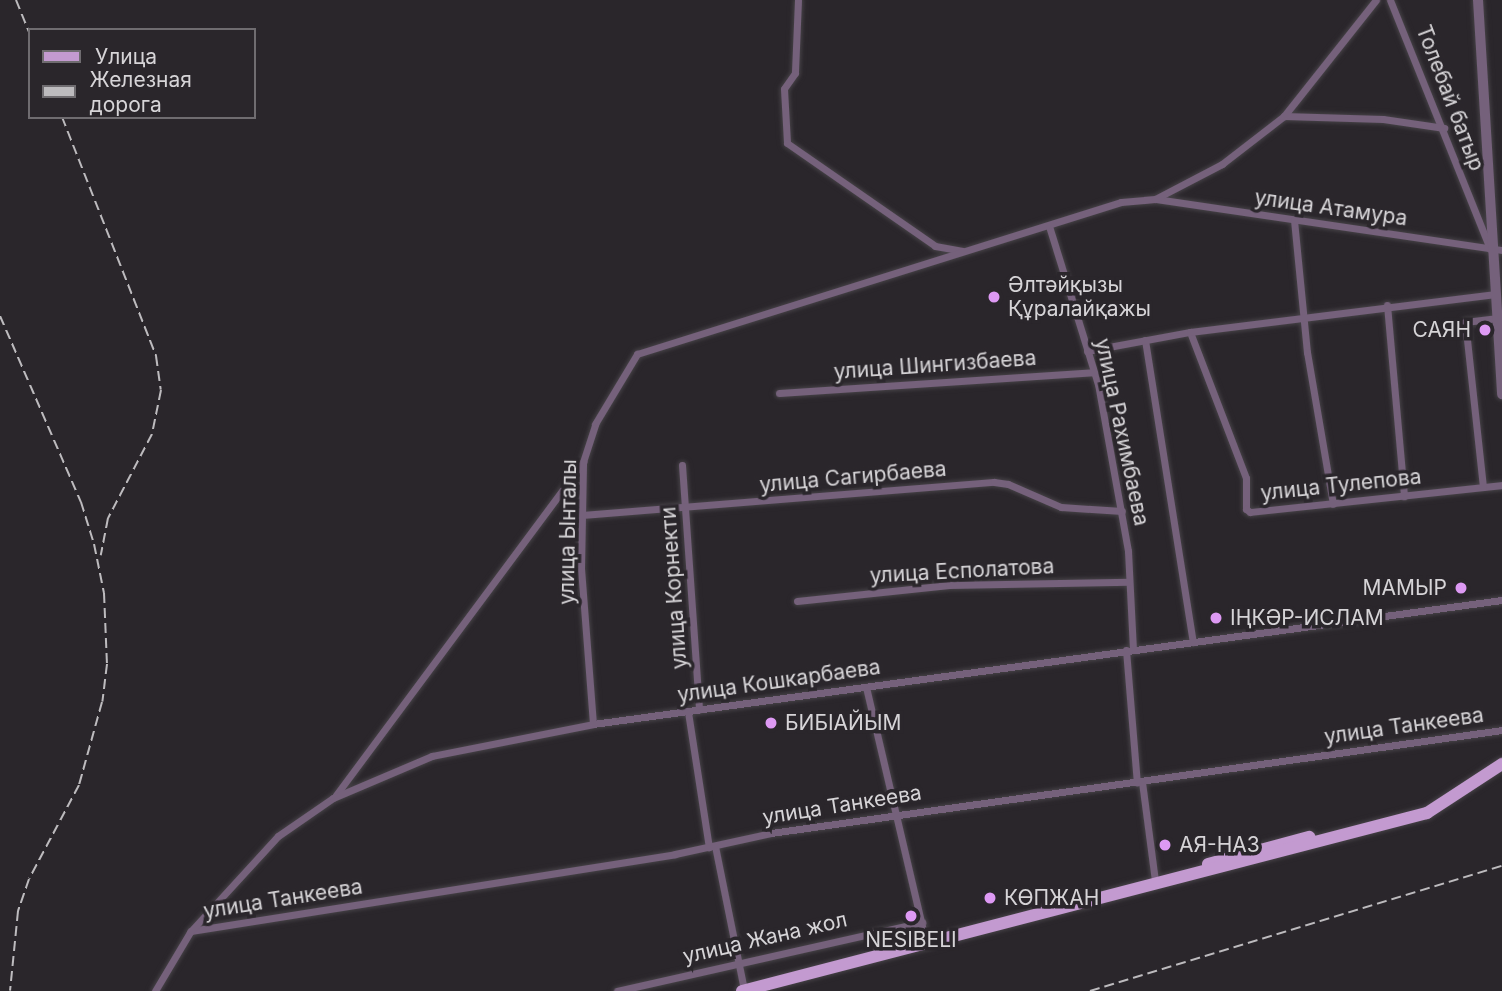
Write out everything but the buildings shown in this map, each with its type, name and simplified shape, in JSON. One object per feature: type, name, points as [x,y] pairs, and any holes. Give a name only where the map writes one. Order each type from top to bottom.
[{"type":"main road","points":[[743,991],[1235,860],[1402,820],[1452,800],[1502,764]]},
{"type":"street","points":[[798,0],[795,73],[784,89],[787,143],[934,246],[964,251],[1121,202],[1155,199],[1222,164],[1284,116],[1376,0]]},
{"type":"street","name":"Толебай батыр","points":[[1390,0],[1444,128],[1490,249]]},
{"type":"street","points":[[1478,0],[1490,249],[1502,394]]},
{"type":"street","points":[[1284,116],[1383,119],[1444,128]]},
{"type":"street","name":"улица Атамура","points":[[1155,199],[1502,250]]},
{"type":"street","points":[[1294,220],[1303,316],[1333,504]]},
{"type":"street","name":"улица Рахимбаева","points":[[1049,226],[1093,372],[1122,511],[1129,582],[1130,650],[1140,783],[1155,881]]},
{"type":"street","name":"улица Ынталы","points":[[593,724],[581,569],[583,462],[595,424],[637,354],[964,251]]},
{"type":"street","points":[[1087,351],[1190,332],[1303,316],[1494,294]]},
{"type":"street","points":[[1387,305],[1404,496]]},
{"type":"street","points":[[1483,487],[1465,321],[1496,318]]},
{"type":"street","name":"улица Тулепова","points":[[1190,332],[1246,478],[1246,509],[1257,512],[1502,485]]},
{"type":"street","points":[[1145,340],[1193,642]]},
{"type":"street","name":"улица Шингизбаева","points":[[779,393],[1093,372]]},
{"type":"street","points":[[333,798],[583,462]]},
{"type":"street","name":"улица Корнекти","points":[[682,465],[699,709]]},
{"type":"street","name":"улица Сагирбаева","points":[[582,515],[994,482],[1008,484],[1061,507],[1122,511]]},
{"type":"street","name":"улица Есполатова","points":[[797,601],[949,585],[1129,582]]},
{"type":"street","name":"улица Кошкарбаева","points":[[156,991],[190,932],[278,836],[333,798],[399,768],[463,747],[699,709],[1502,600]]},
{"type":"street","points":[[866,687],[926,942]]},
{"type":"street","points":[[688,712],[712,846],[743,991]]},
{"type":"street","name":"улица Танкеева","points":[[190,932],[896,814],[1140,783],[1502,730]]},
{"type":"street","name":"улица Жана жол","points":[[617,991],[922,922]]},
{"type":"railway","points":[[16,0],[28,30]]},
{"type":"railway","points":[[63,119],[156,356],[161,390],[152,434],[108,518],[101,555]]},
{"type":"railway","points":[[0,316],[81,502],[94,544],[104,593],[107,664],[102,702],[79,785],[29,879],[18,911],[10,991]]},
{"type":"railway","points":[[1090,991],[1502,866]]},
{"type":"place","name":"Әлтәйқызы Құралайқажы","points":[[994,297]]},
{"type":"place","name":"САЯН","points":[[1485,330]]},
{"type":"place","name":"МАМЫР","points":[[1461,588]]},
{"type":"place","name":"ІҢКӘР-ИСЛАМ","points":[[1216,618]]},
{"type":"place","name":"БИБІАЙЫМ","points":[[771,723]]},
{"type":"place","name":"АЯ-НАЗ","points":[[1165,845]]},
{"type":"place","name":"КӨПЖАН","points":[[990,898]]},
{"type":"place","name":"NESIBELI","points":[[911,916]]}]
